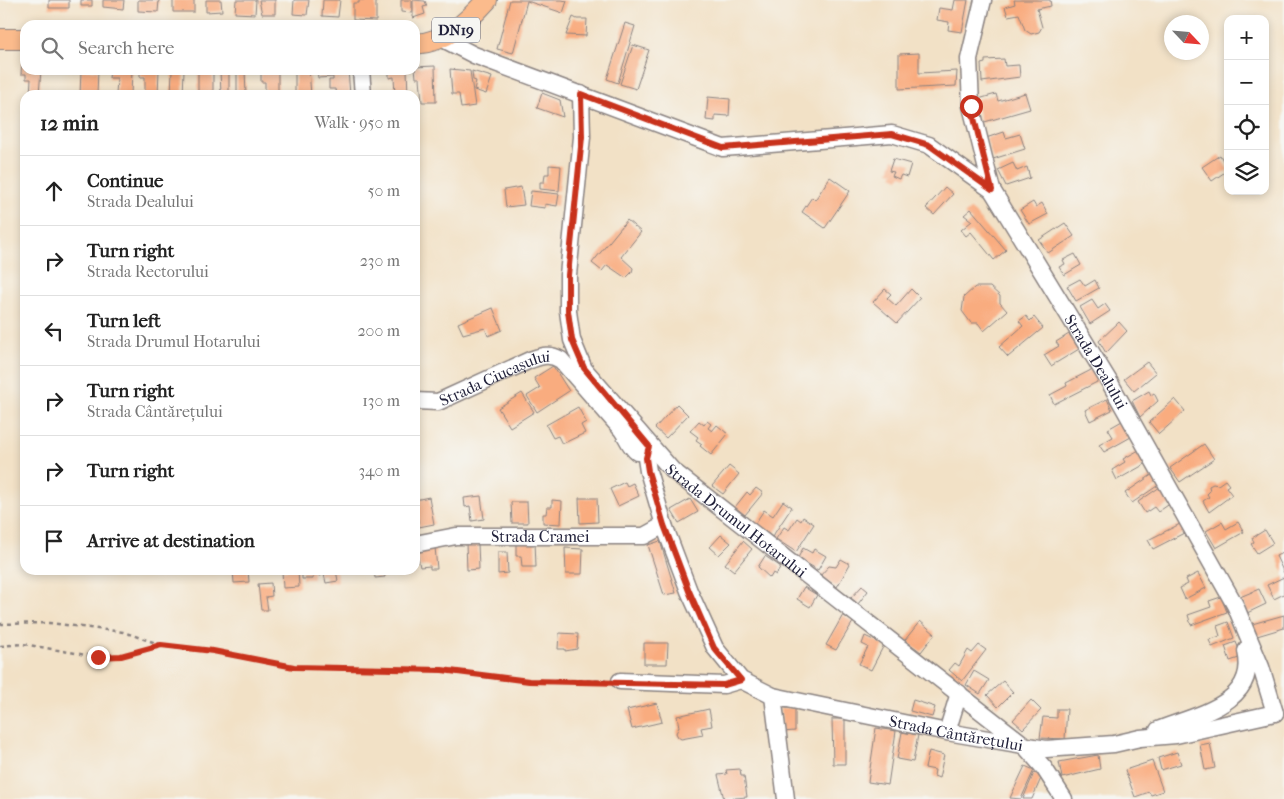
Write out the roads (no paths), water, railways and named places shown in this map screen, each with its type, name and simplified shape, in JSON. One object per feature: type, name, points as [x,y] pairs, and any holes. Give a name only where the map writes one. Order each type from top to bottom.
[{"type":"main road","name":"DN19","points":[[420,43],[442,38],[461,27],[487,0]]},
{"type":"main road","points":[[0,39],[20,39]]},
{"type":"street","name":"Strada Dealului","points":[[983,0],[969,59],[969,68],[971,106],[992,190],[1110,383],[1235,605],[1280,714]]},
{"type":"street","points":[[442,38],[474,55],[723,148],[892,134],[929,145],[992,190]]},
{"type":"street","points":[[362,75],[363,90]]},
{"type":"street","name":"Strada Drumul Hotarului","points":[[581,94],[582,137],[568,275],[568,311],[572,340],[584,368],[649,446],[672,470],[1023,744],[1044,768],[1064,799]]},
{"type":"street","name":"Strada Ciucașului","points":[[420,401],[438,402],[530,360],[544,355],[553,355],[561,360],[617,424],[627,436],[632,448],[637,452],[643,451],[649,446]]},
{"type":"street","name":"Strada Cântărețului","points":[[649,446],[646,458],[648,471],[664,525],[689,591],[714,648],[741,680],[773,696],[947,732],[1046,748],[1079,748],[1114,744],[1280,714]]},
{"type":"street","name":"Strada Cramei","points":[[420,543],[456,536],[644,536],[664,525]]},
{"type":"street","name":"Strada Cântărețului","points":[[1140,738],[1210,710],[1234,696],[1244,684],[1248,673],[1246,651],[1247,647],[1251,645]]},
{"type":"street","points":[[620,681],[724,685],[741,680]]},
{"type":"street","points":[[947,732],[959,693]]},
{"type":"street","points":[[773,696],[786,799]]}]
